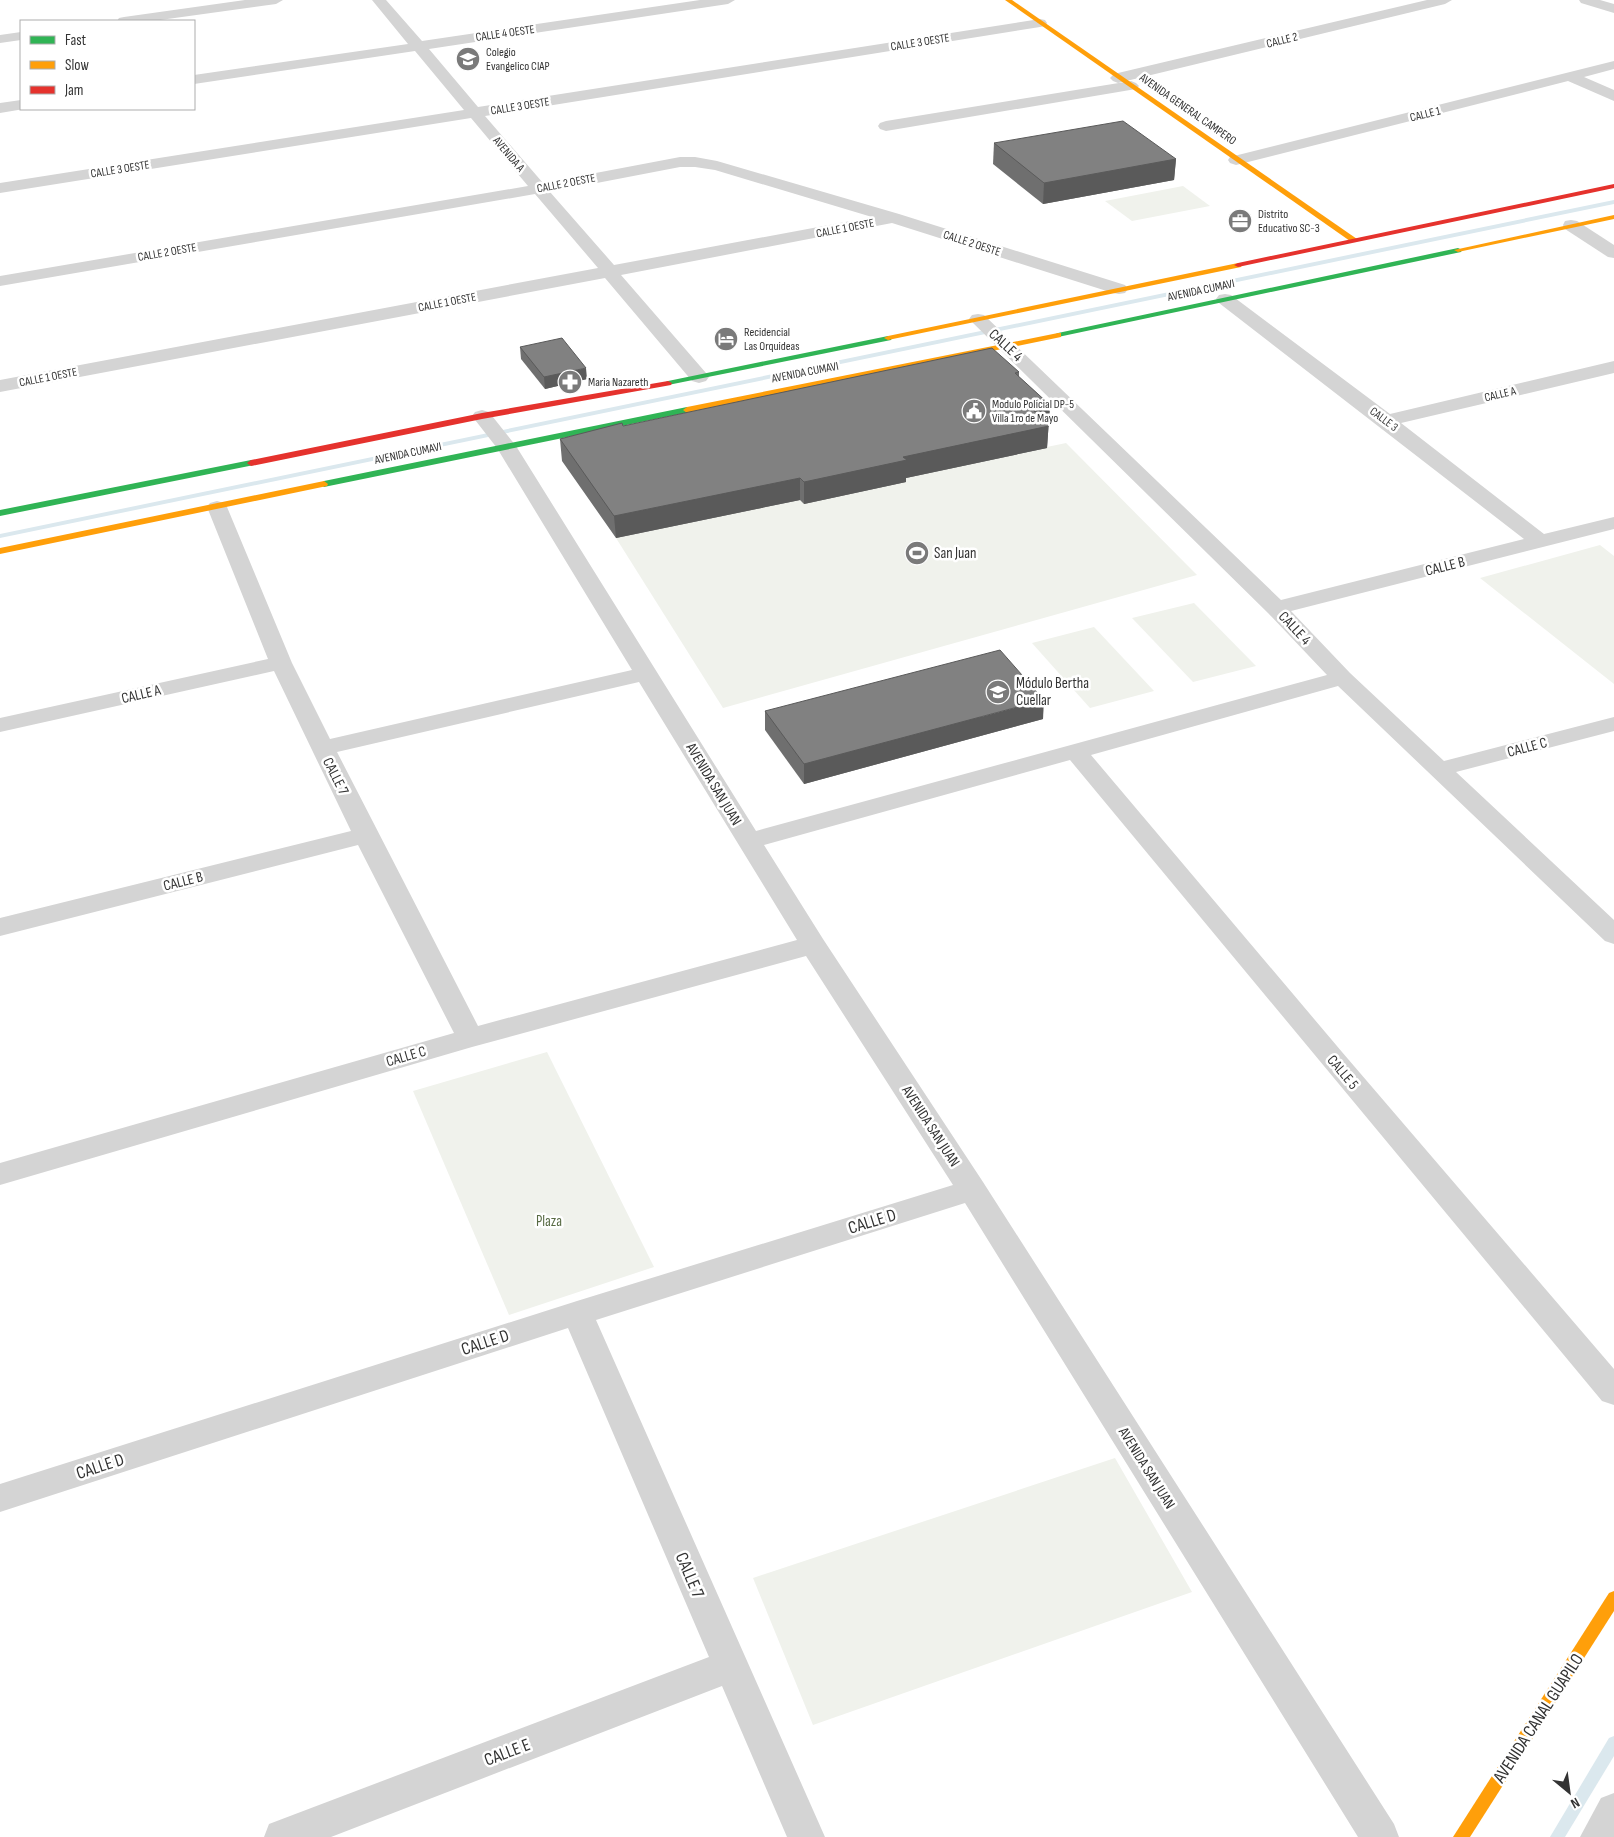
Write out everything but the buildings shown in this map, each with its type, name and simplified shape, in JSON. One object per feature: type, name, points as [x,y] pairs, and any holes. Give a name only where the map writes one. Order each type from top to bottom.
[{"type":"main road","name":"AVENIDA GENERAL CAMPERO","points":[[1011,0],[1040,23],[1236,160],[1353,239]]},
{"type":"main road","name":"AVENIDA CUMAVI","points":[[0,551],[217,508],[993,332],[1119,289],[1614,186]]},
{"type":"main road","name":"AVENIDA CUMAVI","points":[[0,513],[699,377],[1225,299],[1614,217]]},
{"type":"main road","name":"AVENIDA CANAL GUAPILO","points":[[1461,1837],[1614,1598]]},
{"type":"street","points":[[131,20],[276,0]]},
{"type":"street","name":"AVENIDA A","points":[[379,0],[699,377]]},
{"type":"street","name":"CALLE 4 OESTE","points":[[195,80],[728,0]]},
{"type":"street","name":"CALLE 2","points":[[886,126],[1125,82],[1445,0]]},
{"type":"street","points":[[1586,0],[1614,9]]},
{"type":"street","name":"CALLE 3 OESTE","points":[[0,188],[1040,23]]},
{"type":"street","points":[[0,39],[20,36]]},
{"type":"street","name":"CALLE 1","points":[[1236,160],[1614,65]]},
{"type":"street","points":[[1572,77],[1614,96]]},
{"type":"street","points":[[0,108],[20,105]]},
{"type":"street","name":"CALLE 2 OESTE","points":[[0,281],[538,189],[680,162],[695,162],[717,166],[893,218],[1119,289]]},
{"type":"street","name":"CALLE 1 OESTE","points":[[0,386],[893,218]]},
{"type":"street","points":[[1571,226],[1614,253]]},
{"type":"street","name":"CALLE 3","points":[[1225,299],[1541,542]]},
{"type":"street","name":"CALLE 4","points":[[993,332],[1276,608],[1342,678],[1441,769],[1614,935]]},
{"type":"street","name":"CALLE A","points":[[1386,421],[1614,367]]},
{"type":"street","name":"AVENIDA SAN JUAN","points":[[485,419],[503,442],[813,945],[972,1190],[1380,1837]]},
{"type":"street","name":"CALLE 7","points":[[217,508],[281,663],[322,748],[470,1038]]},
{"type":"street","name":"CALLE B","points":[[1276,608],[1614,523]]},
{"type":"street","name":"CALLE A","points":[[0,726],[281,663]]},
{"type":"street","points":[[322,748],[646,673]]},
{"type":"street","points":[[749,841],[1074,750],[1342,678]]},
{"type":"street","name":"CALLE C","points":[[1441,769],[1614,724]]},
{"type":"street","name":"CALLE 5","points":[[1074,750],[1614,1392]]},
{"type":"street","name":"CALLE B","points":[[0,927],[366,835]]},
{"type":"street","name":"CALLE C","points":[[0,1174],[470,1038],[813,945]]},
{"type":"street","name":"CALLE D","points":[[0,1498],[577,1312],[972,1190]]},
{"type":"street","name":"CALLE 7","points":[[577,1312],[806,1837]]},
{"type":"street","name":"CALLE E","points":[[283,1837],[730,1666]]},
{"type":"street","points":[[1599,1837],[1614,1811]]},
{"type":"green space","points":[[1183,186],[1210,206],[1132,221],[1105,201]]},
{"type":"green space","name":"San Juan","points":[[1066,443],[1197,575],[723,708],[616,538]]},
{"type":"green space","points":[[1600,545],[1614,556],[1614,684],[1480,578]]},
{"type":"green space","points":[[1194,603],[1256,666],[1193,682],[1132,618]]},
{"type":"green space","points":[[1094,627],[1154,691],[1090,708],[1032,643]]},
{"type":"green space","name":"Plaza","points":[[547,1052],[654,1267],[509,1315],[413,1091]]},
{"type":"green space","points":[[1115,1458],[1192,1592],[813,1725],[753,1578]]},
{"type":"waterway","points":[[0,536],[1614,202]]},
{"type":"waterway","points":[[1557,1837],[1614,1743]]},
{"type":"traffic: fast","points":[[1058,335],[1458,250]]},
{"type":"traffic: fast","points":[[668,383],[888,338]]},
{"type":"traffic: fast","points":[[324,484],[687,410]]},
{"type":"traffic: fast","points":[[0,513],[251,463]]},
{"type":"traffic: slow","points":[[1008,0],[1353,239]]},
{"type":"traffic: slow","points":[[1458,250],[1614,217]]},
{"type":"traffic: slow","points":[[888,338],[1238,265]]},
{"type":"traffic: slow","points":[[687,410],[1058,335]]},
{"type":"traffic: slow","points":[[0,551],[324,484]]},
{"type":"traffic: slow","points":[[1461,1837],[1614,1598]]},
{"type":"traffic: jam","points":[[1238,265],[1614,186]]},
{"type":"traffic: jam","points":[[251,463],[482,416],[668,383]]},
{"type":"place","name":"Colegio Evangelico CIAP","points":[[468,59]]},
{"type":"place","name":"Distrito Educativo SC-3","points":[[1240,221]]},
{"type":"place","name":"Recidencial Las Orquideas","points":[[726,339]]},
{"type":"place","name":"Maria Nazareth","points":[[570,382]]},
{"type":"place","name":"Modulo Policial DP-5 Villa 1ro de Mayo","points":[[974,411]]},
{"type":"place","name":"San Juan","points":[[917,553]]},
{"type":"place","name":"Módulo Bertha Cuellar","points":[[998,692]]}]
